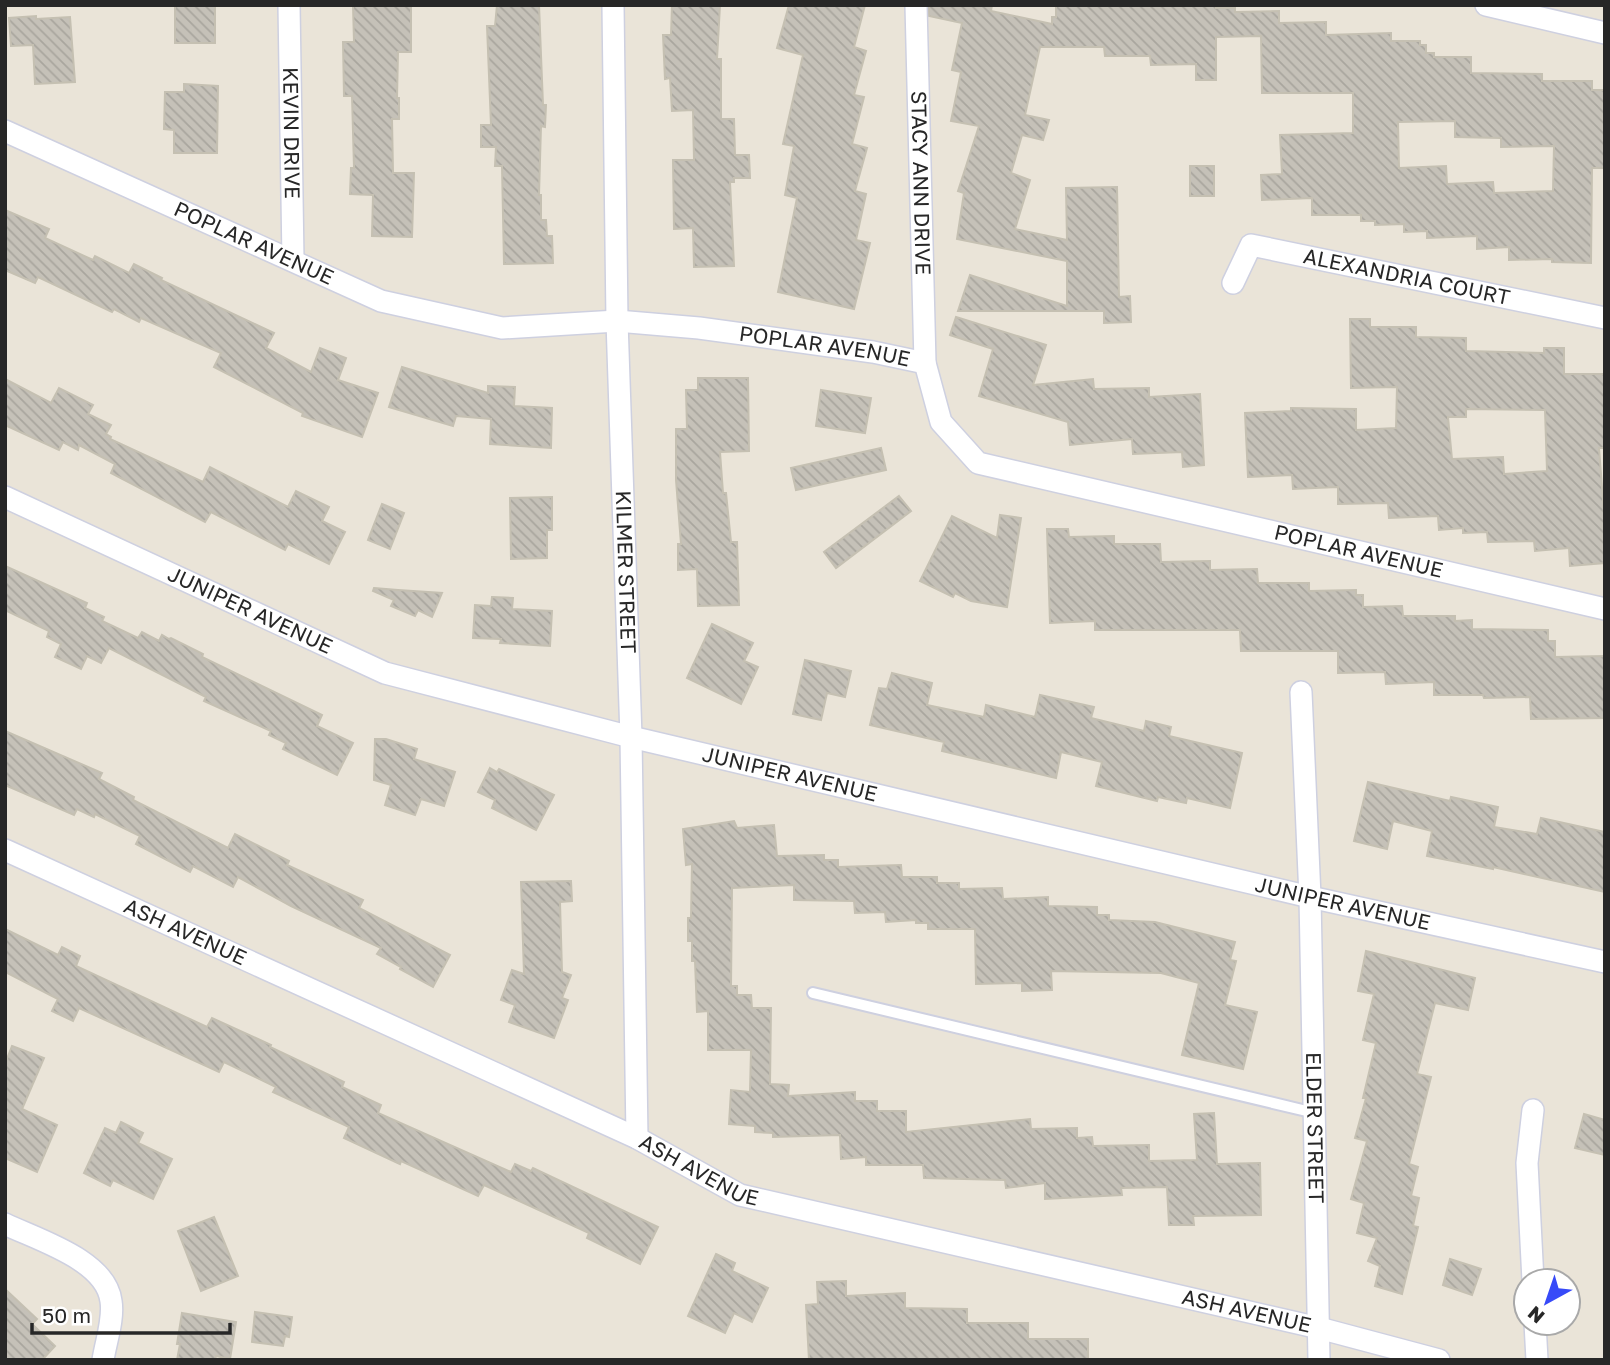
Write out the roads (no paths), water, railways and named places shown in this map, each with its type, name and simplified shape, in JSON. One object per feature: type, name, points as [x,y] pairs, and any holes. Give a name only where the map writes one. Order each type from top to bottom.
[{"type":"street","name":"KEVIN DRIVE","points":[[289,5],[293,260]]},
{"type":"street","name":"KILMER STREET","points":[[612,5],[617,321],[631,737],[637,1138]]},
{"type":"street","name":"STACY ANN DRIVE","points":[[916,5],[925,363]]},
{"type":"street","points":[[1486,5],[1605,33]]},
{"type":"street","name":"POPLAR AVENUE","points":[[5,131],[381,301],[502,328],[617,321],[699,328],[873,352],[925,363],[942,422],[978,463],[1605,609]]},
{"type":"street","name":"ALEXANDRIA COURT","points":[[1233,283],[1251,245],[1605,318]]},
{"type":"street","name":"JUNIPER AVENUE","points":[[5,496],[385,673],[631,737],[1310,897],[1605,962]]},
{"type":"street","name":"ELDER STREET","points":[[1301,692],[1310,897],[1319,1360]]},
{"type":"street","name":"ASH AVENUE","points":[[5,850],[637,1138],[740,1195],[1319,1328],[1439,1360]]},
{"type":"street","points":[[1532,1267],[1527,1163],[1533,1110]]},
{"type":"street","points":[[5,1224],[75,1257],[99,1262],[112,1302],[103,1360]]},
{"type":"street","points":[[1536,1337],[1537,1360]]},
{"type":"lane","points":[[813,993],[1315,1113]]}]
